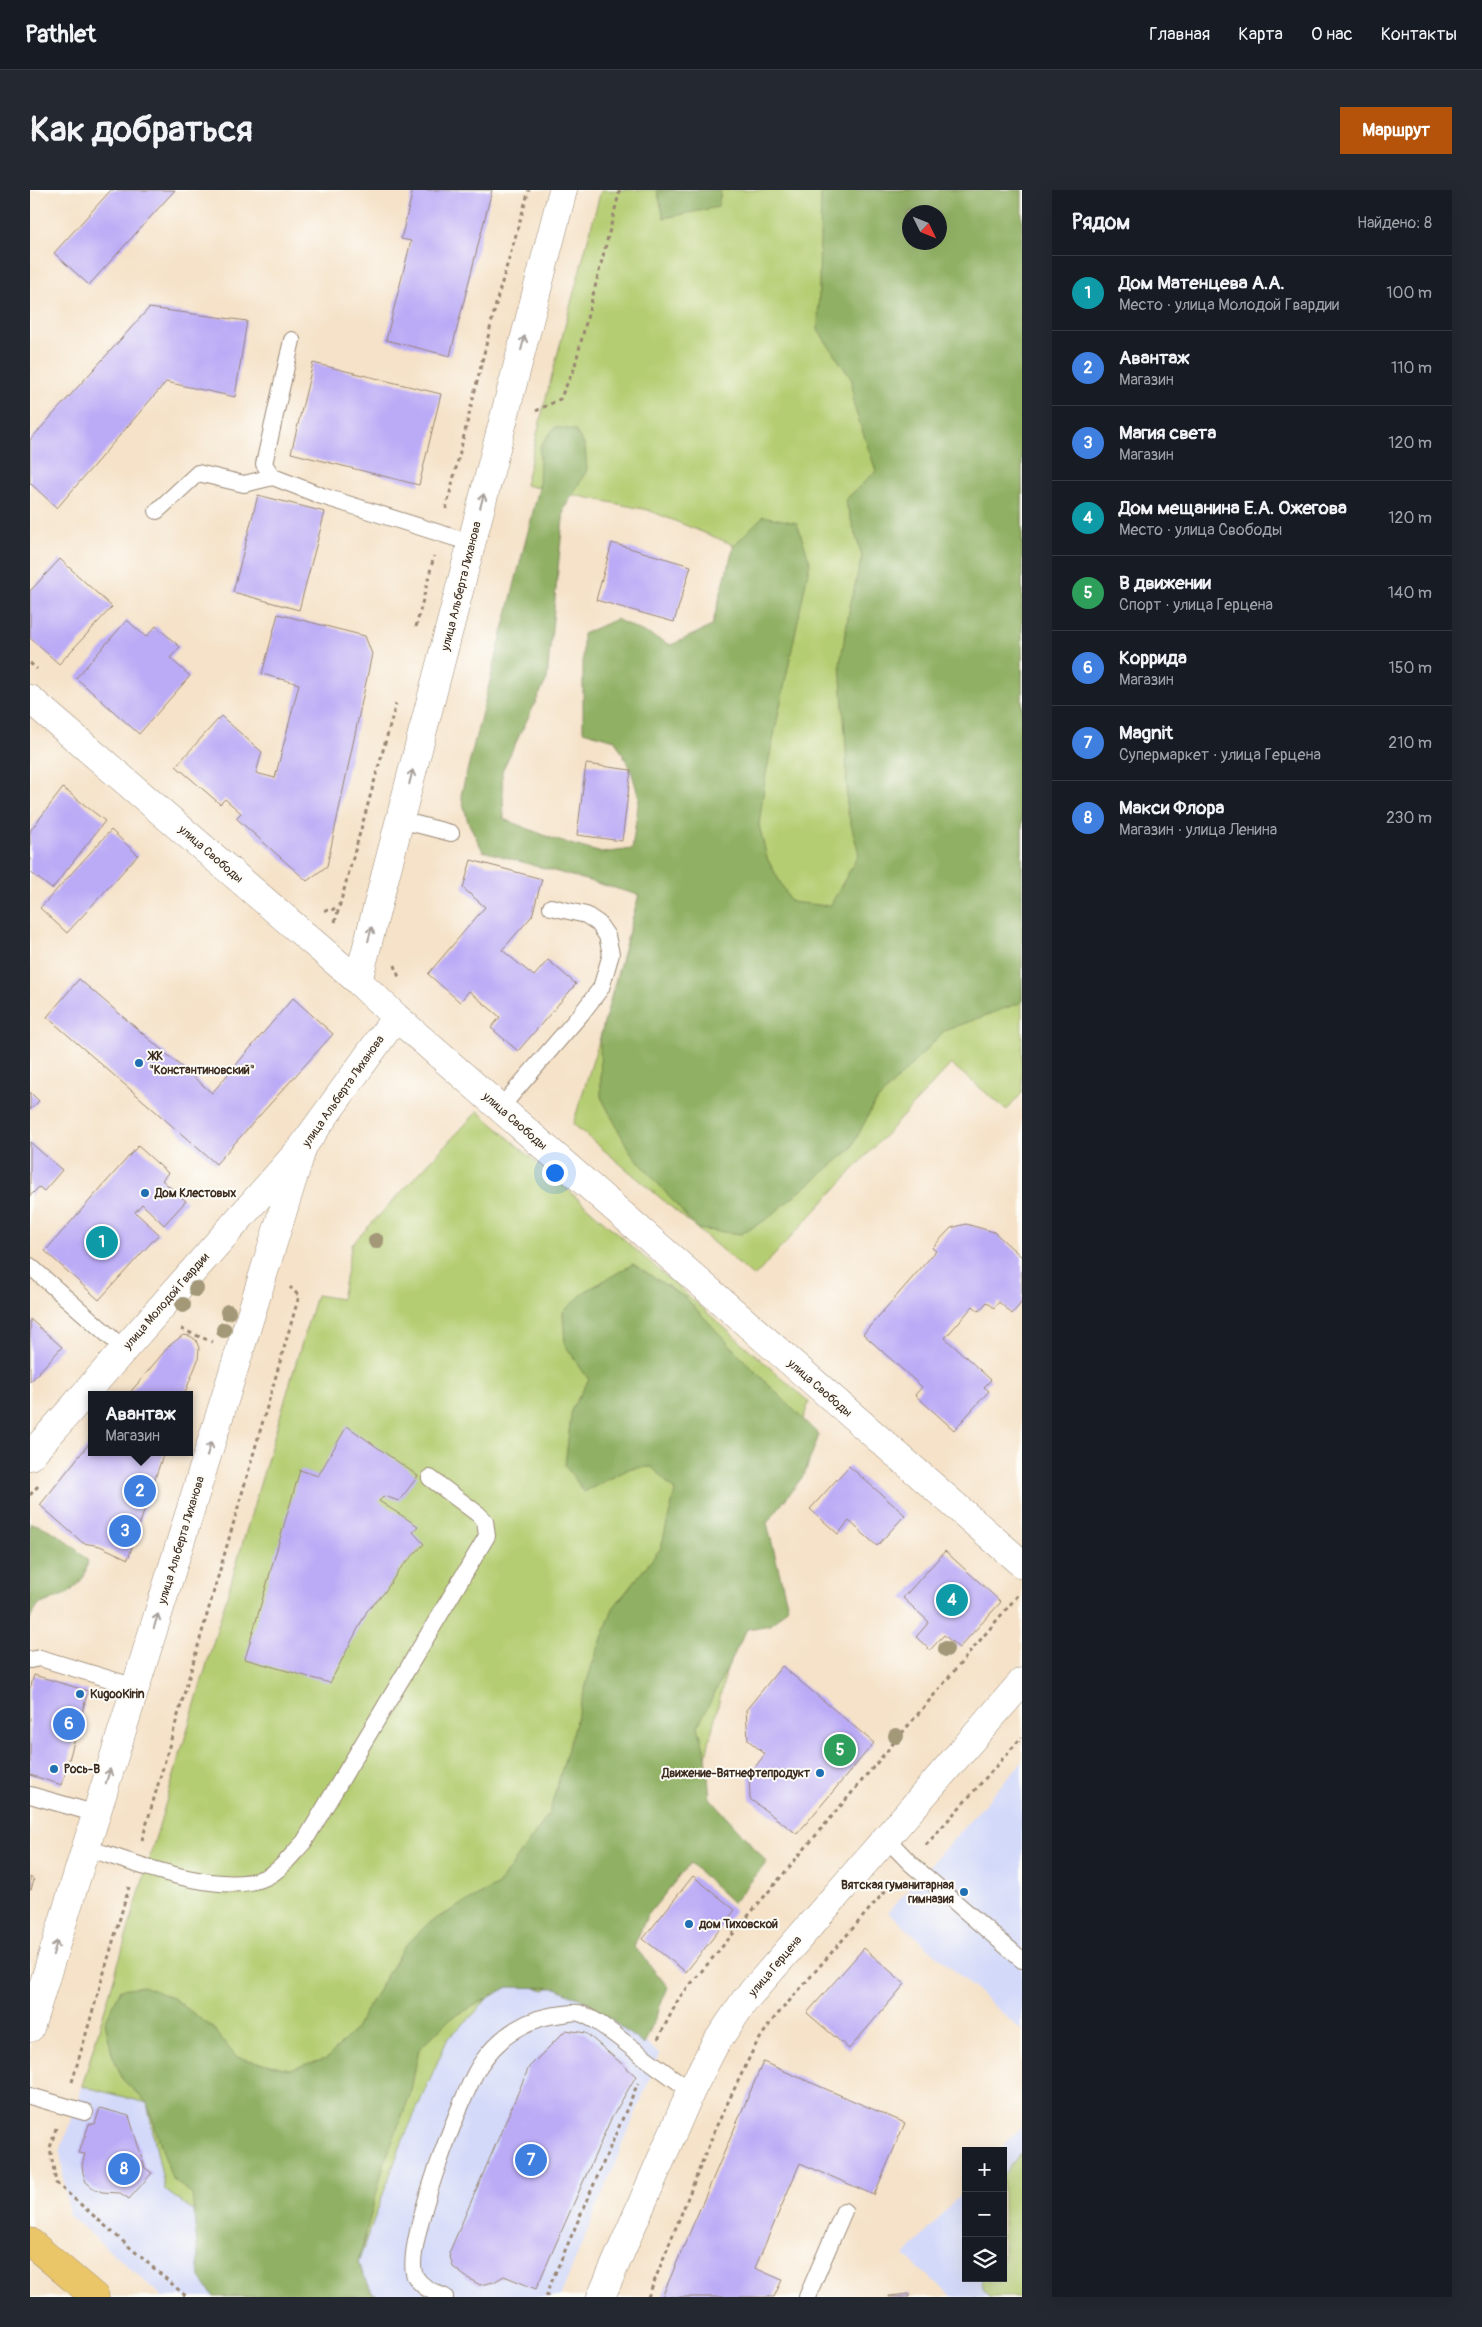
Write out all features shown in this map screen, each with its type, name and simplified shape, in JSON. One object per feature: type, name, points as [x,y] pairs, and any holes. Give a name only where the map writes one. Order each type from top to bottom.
[{"type":"main road","points":[[30,2242],[95,2297]]},
{"type":"street","name":"улица Альберта Лиханова","points":[[358,981],[563,190]]},
{"type":"street","name":"улица Свободы","points":[[30,699],[358,981],[396,1017],[1022,1564]]},
{"type":"street","name":"улица Альберта Лиханова","points":[[30,2028],[37,1985],[87,1848],[302,1146],[396,1017]]},
{"type":"street","name":"улица Молодой Гвардии","points":[[30,1456],[302,1146]]},
{"type":"street","name":"улица Герцена","points":[[601,2297],[691,2091],[714,2046],[746,2000],[885,1837],[1022,1682]]},
{"type":"lane","points":[[292,340],[264,464],[273,477],[322,496],[472,543]]},
{"type":"lane","points":[[157,511],[198,473],[244,484],[273,477]]},
{"type":"lane","points":[[400,820],[451,833]]},
{"type":"lane","points":[[500,1108],[601,988],[611,954],[607,936],[598,923],[586,915],[552,907]]},
{"type":"lane","points":[[30,1266],[124,1348]]},
{"type":"lane","points":[[87,1848],[209,1883],[236,1884],[264,1878],[280,1867],[304,1842],[487,1536],[485,1521],[430,1478]]},
{"type":"lane","points":[[30,1660],[40,1658],[136,1686]]},
{"type":"lane","points":[[30,1795],[97,1814]]},
{"type":"lane","points":[[885,1837],[910,1863],[1022,1960]]},
{"type":"lane","points":[[445,2297],[425,2288],[415,2275],[412,2260],[428,2196],[460,2105],[480,2065],[505,2036],[529,2022],[557,2014],[578,2013],[602,2025],[691,2091]]},
{"type":"lane","points":[[30,2096],[85,2112]]},
{"type":"lane","points":[[808,2297],[844,2211]]},
{"type":"path","points":[[414,635],[498,296],[529,190]]},
{"type":"path","points":[[529,414],[560,399],[574,369],[620,190]]},
{"type":"path","points":[[30,663],[38,669]]},
{"type":"path","points":[[334,924],[397,700]]},
{"type":"path","points":[[318,910],[330,911],[340,904]]},
{"type":"path","points":[[394,961],[401,982]]},
{"type":"path","points":[[186,2297],[56,2183],[50,2148],[136,1863],[299,1296],[286,1282]]},
{"type":"path","points":[[174,1326],[215,1342],[212,1352]]},
{"type":"path","points":[[547,2297],[547,2292],[648,2059],[680,1998],[1019,1594]]},
{"type":"path","points":[[648,2297],[717,2125],[755,2046],[771,2022],[1022,1737]]},
{"type":"shaded area","name":"Вятская гуманитарная гимназия","points":[[1022,1762],[1022,2031],[888,1912]]},
{"type":"shaded area","points":[[561,1978],[660,2054],[560,2297],[379,2297],[372,2292],[357,2264],[401,2145],[448,2038],[474,2014],[503,1979]]},
{"type":"shaded area","points":[[82,2086],[147,2103],[165,2190],[308,2297],[163,2297],[69,2215],[60,2152]]},
{"type":"shaded area","points":[[1022,2125],[1022,2297],[952,2297],[905,2256],[962,2192],[962,2282],[1007,2282],[1007,2147],[1003,2147]]},
{"type":"green space","points":[[601,190],[973,190],[1022,254],[1022,1093],[1007,1110],[951,1064],[754,1277],[573,1124],[600,1038],[734,545],[648,510],[525,485],[543,409]]},
{"type":"green space","points":[[657,190],[721,190],[718,207],[664,218]]},
{"type":"green space","points":[[821,190],[1022,190],[1022,1002],[944,1031],[874,1104],[851,1149],[767,1219],[741,1234],[697,1229],[629,1150],[601,1097],[600,1038],[639,895],[483,851],[468,822],[461,795],[539,488],[540,446],[555,427],[575,430],[585,446],[587,470],[564,509],[547,679],[502,771],[504,819],[556,840],[602,853],[632,849],[639,798],[631,770],[615,740],[583,731],[583,634],[616,619],[671,645],[712,626],[734,545],[763,516],[797,523],[810,562],[765,779],[759,825],[767,858],[791,902],[830,906],[859,854],[847,809],[846,747],[840,664],[850,606],[862,556],[845,500],[876,471],[854,406],[852,380],[818,330]]},
{"type":"green space","points":[[478,1111],[809,1402],[753,1561],[693,1809],[561,1978],[545,1990],[503,1980],[474,2014],[448,2038],[401,2145],[358,2263],[372,2292],[379,2297],[308,2297],[165,2190],[147,2103],[82,2086],[316,1295],[341,1299],[352,1244]]},
{"type":"green space","points":[[633,1264],[686,1298],[739,1355],[819,1435],[804,1475],[767,1523],[788,1607],[771,1625],[747,1629],[698,1726],[706,1755],[710,1798],[767,1862],[733,1903],[690,1863],[647,1916],[634,1946],[668,1987],[644,2045],[589,2003],[556,1988],[508,1987],[450,2019],[419,2049],[410,2095],[385,2161],[358,2263],[372,2292],[379,2297],[282,2295],[279,2297],[214,2297],[200,2278],[192,2194],[172,2179],[147,2103],[123,2080],[112,2054],[105,2022],[121,1989],[143,1986],[173,1998],[214,2029],[236,2057],[289,2069],[326,2059],[353,2032],[403,1948],[430,1922],[498,1885],[549,1814],[591,1668],[613,1608],[661,1548],[675,1491],[652,1467],[631,1468],[584,1492],[565,1465],[572,1408],[589,1380],[565,1345],[563,1312],[586,1291]]},
{"type":"green space","points":[[30,1523],[46,1528],[62,1538],[88,1561],[84,1577],[69,1593],[38,1605],[30,1619]]},
{"type":"green space","points":[[1022,2153],[1022,2297],[989,2297],[984,2290],[982,2282],[1007,2282],[1007,2170]]},
{"type":"building","points":[[111,190],[175,190],[89,285],[54,253]]},
{"type":"building","points":[[413,190],[492,190],[450,356],[386,340],[411,241],[401,239]]},
{"type":"building","points":[[149,308],[247,321],[235,397],[166,382],[57,508],[30,483],[30,440]]},
{"type":"building","points":[[313,363],[441,394],[419,485],[291,453]]},
{"type":"building","points":[[258,495],[325,512],[299,610],[233,592]]},
{"type":"building","points":[[612,543],[691,566],[674,622],[596,600]]},
{"type":"building","points":[[60,559],[112,607],[59,664],[30,638],[30,591]]},
{"type":"building","points":[[278,614],[365,636],[372,654],[327,866],[307,881],[236,818],[241,813],[225,799],[220,804],[176,766],[221,716],[262,752],[256,773],[275,778],[299,684],[262,674]]},
{"type":"building","points":[[127,620],[146,637],[156,626],[180,647],[170,658],[190,676],[139,734],[76,678]]},
{"type":"building","points":[[586,764],[631,770],[622,841],[577,835]]},
{"type":"building","points":[[63,788],[105,821],[52,889],[30,872],[30,831]]},
{"type":"building","points":[[111,830],[138,855],[67,933],[40,908]]},
{"type":"building","points":[[471,860],[542,879],[532,916],[502,950],[534,976],[548,960],[576,984],[518,1051],[491,1028],[500,1017],[469,991],[460,1002],[428,974],[485,907],[463,888]]},
{"type":"building","name":"ЖК \"Константиновский\"","points":[[79,979],[212,1093],[293,998],[333,1034],[216,1164],[47,1017]]},
{"type":"building","points":[[30,1092],[39,1101],[30,1110]]},
{"type":"building","points":[[30,1142],[62,1170],[44,1191],[39,1187],[30,1196]]},
{"type":"building","points":[[138,1146],[168,1173],[162,1180],[186,1201],[164,1225],[142,1204],[135,1212],[159,1234],[99,1300],[45,1251]]},
{"type":"building","points":[[966,1224],[994,1232],[1022,1257],[1022,1302],[1012,1314],[999,1302],[994,1308],[987,1302],[979,1311],[973,1306],[945,1338],[991,1380],[984,1387],[989,1391],[954,1430],[915,1395],[922,1387],[863,1334],[936,1251],[932,1248],[951,1228]]},
{"type":"building","points":[[30,1319],[62,1347],[30,1382]]},
{"type":"building","points":[[183,1335],[190,1336],[196,1340],[199,1348],[198,1360],[186,1391],[131,1391],[169,1346]]},
{"type":"building","points":[[347,1426],[418,1476],[399,1501],[384,1496],[379,1501],[418,1526],[413,1532],[424,1544],[399,1570],[384,1593],[367,1611],[330,1683],[245,1659],[300,1470],[318,1476]]},
{"type":"building","points":[[88,1445],[88,1456],[163,1456],[128,1559],[100,1546],[83,1543],[40,1505]]},
{"type":"building","points":[[849,1466],[905,1515],[877,1546],[849,1521],[838,1534],[810,1509]]},
{"type":"building","points":[[945,1551],[1001,1602],[959,1648],[944,1635],[930,1650],[916,1637],[929,1622],[903,1598]]},
{"type":"building","points":[[782,1666],[874,1743],[797,1834],[750,1799],[749,1775],[765,1754],[748,1740],[746,1710]]},
{"type":"building","points":[[34,1675],[88,1691],[62,1785],[30,1775],[30,1689]]},
{"type":"building","name":"дом Тиховской","points":[[693,1876],[735,1910],[686,1972],[643,1939]]},
{"type":"building","points":[[30,1877],[34,1880],[31,1890],[30,1890]]},
{"type":"building","points":[[864,1948],[905,1984],[849,2049],[807,2013]]},
{"type":"building","points":[[566,2030],[586,2033],[636,2076],[610,2121],[536,2289],[504,2276],[494,2282],[480,2285],[453,2267],[449,2253],[529,2067]]},
{"type":"building","points":[[763,2062],[905,2123],[874,2195],[800,2163],[755,2268],[782,2280],[774,2297],[662,2297]]},
{"type":"building","points":[[100,2108],[129,2116],[145,2168],[152,2173],[129,2199],[120,2193],[102,2192],[93,2188],[86,2182],[83,2173],[82,2165],[85,2154],[79,2153],[89,2124],[95,2124]]},
{"type":"building","points":[[909,2294],[909,2297],[889,2297],[889,2296]]},
{"type":"place","name":"ЖК \"Константиновский\"","points":[[139,1063]]},
{"type":"place","name":"Дом Клестовых","points":[[145,1193]]},
{"type":"place","name":"Дом Матенцева А.А.","points":[[102,1242]]},
{"type":"place","name":"Авантаж","points":[[140,1491]]},
{"type":"place","name":"Магия света","points":[[125,1531]]},
{"type":"place","name":"Дом мещанина Е.А. Ожегова","points":[[952,1600]]},
{"type":"place","name":"KugooKirin","points":[[80,1694]]},
{"type":"place","name":"Коррида","points":[[69,1724]]},
{"type":"place","name":"В движении","points":[[840,1750]]},
{"type":"place","name":"Рось-В","points":[[54,1769]]},
{"type":"place","name":"Движение-Вятнефтепродукт","points":[[820,1773]]},
{"type":"place","name":"Вятская гуманитарная гимназия","points":[[964,1892]]},
{"type":"place","name":"дом Тиховской","points":[[689,1924]]},
{"type":"place","name":"Magnit","points":[[531,2160]]},
{"type":"place","name":"Макси Флора","points":[[124,2169]]}]
